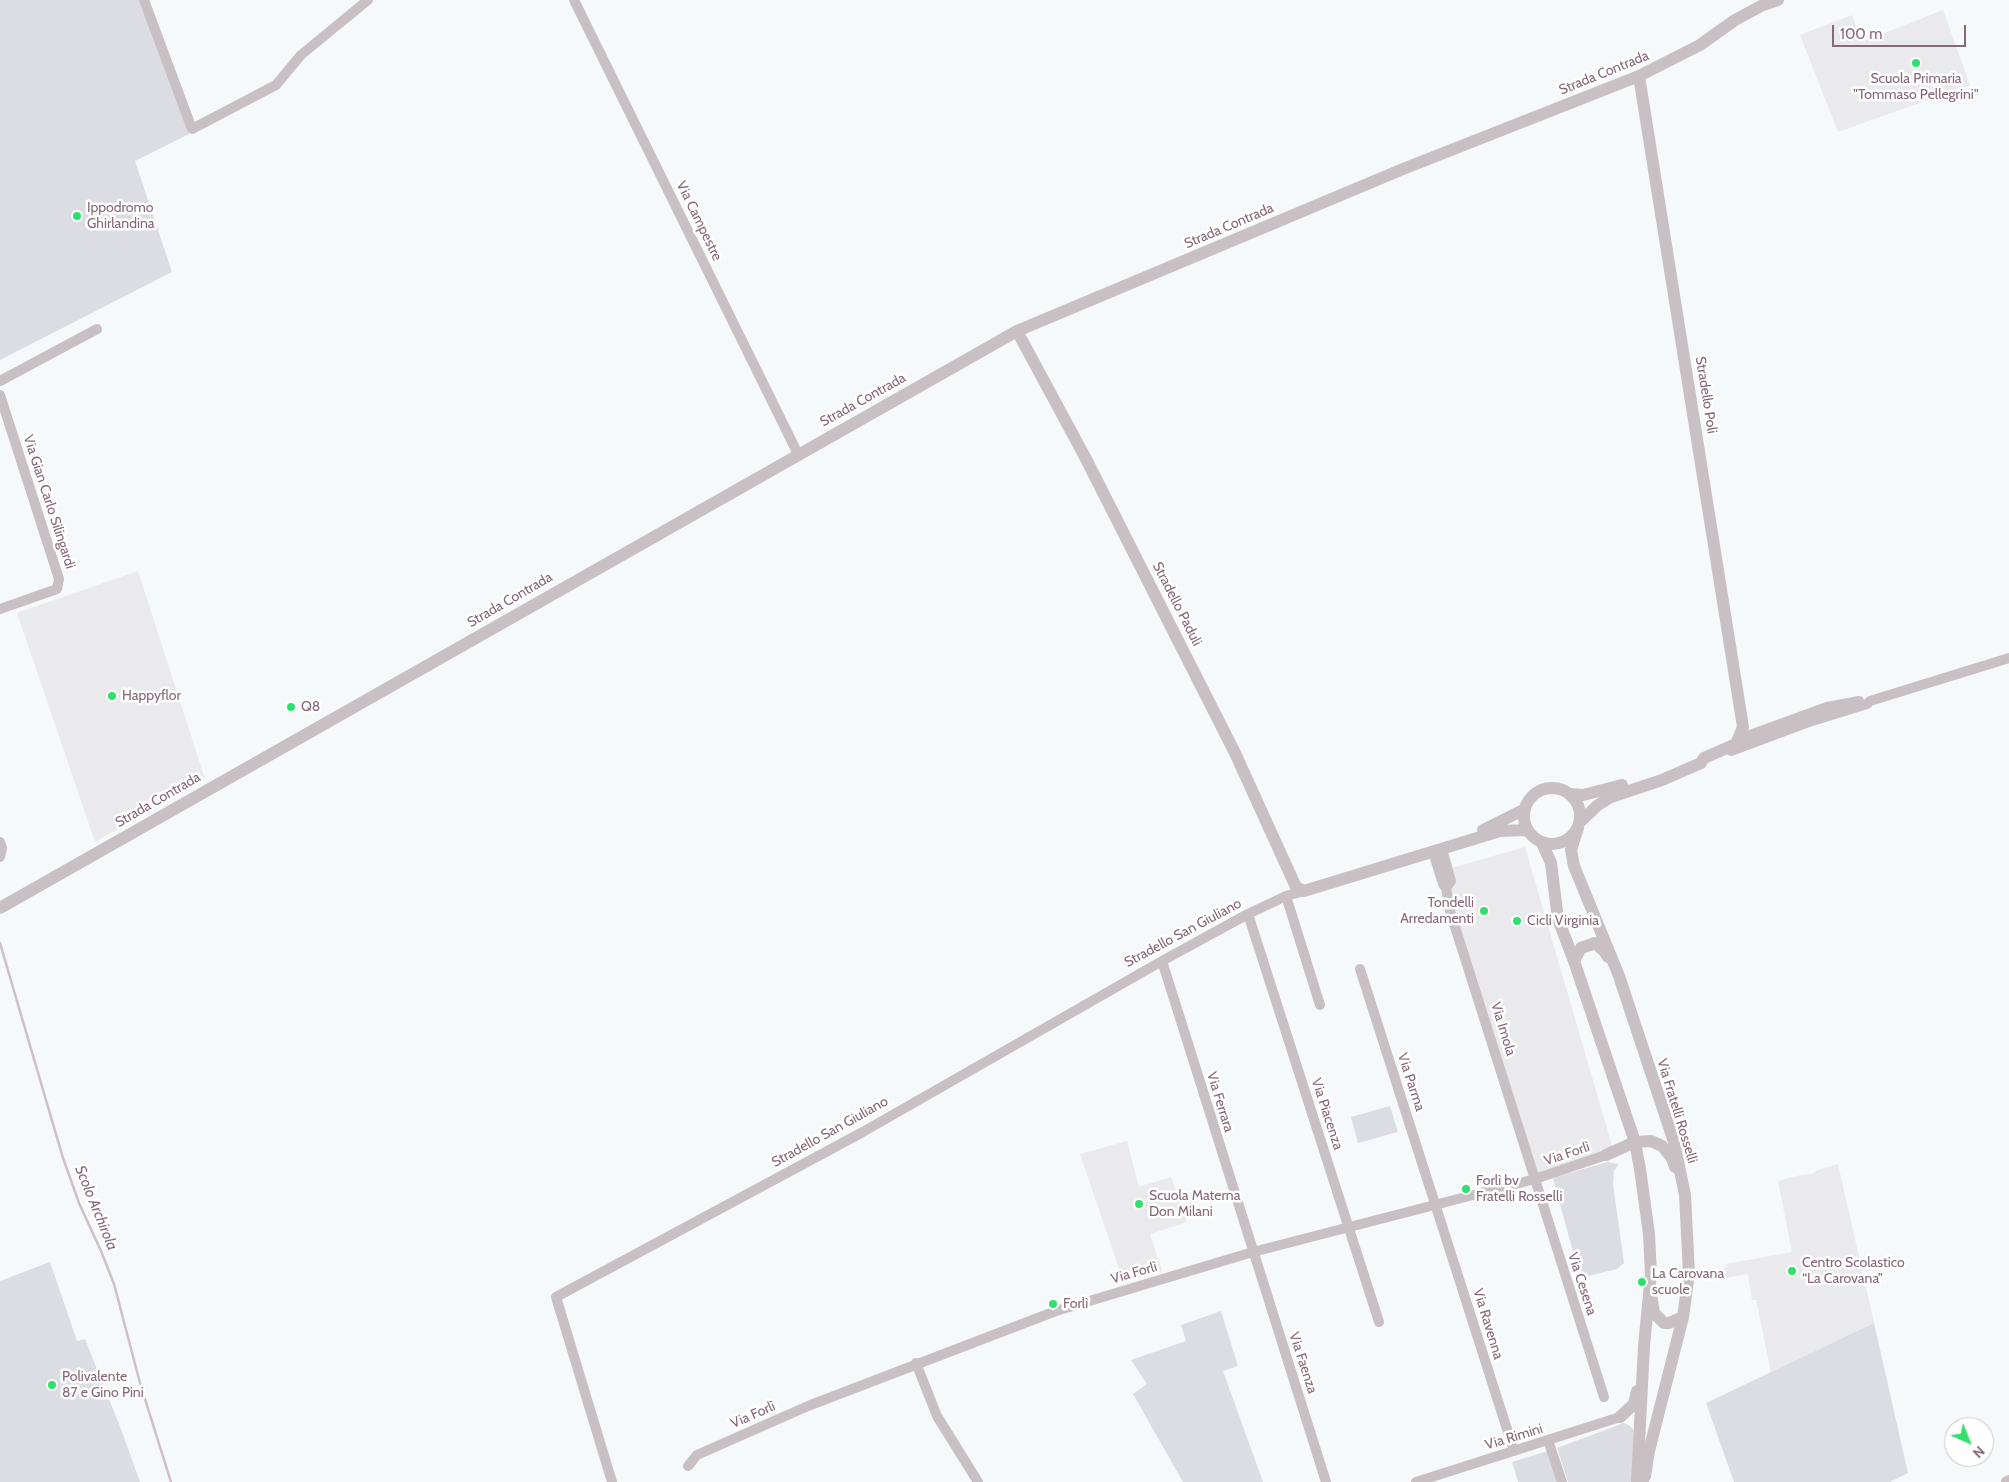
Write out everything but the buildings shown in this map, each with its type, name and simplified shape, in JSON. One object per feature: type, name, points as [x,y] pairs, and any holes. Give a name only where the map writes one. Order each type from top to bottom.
[{"type":"street","points":[[144,0],[192,129],[276,85],[301,55],[368,0]]},
{"type":"street","name":"Via Campestre","points":[[574,0],[798,454]]},
{"type":"street","name":"Strada Contrada","points":[[0,908],[1017,331],[1403,169],[1639,76],[1700,45],[1735,20],[1763,5],[1778,0]]},
{"type":"street","name":"Stradello Poli","points":[[1639,76],[1743,718],[1740,739]]},
{"type":"street","points":[[0,381],[97,329]]},
{"type":"street","name":"Stradello Paduli","points":[[1017,331],[1085,457],[1235,753],[1291,880],[1296,887],[1304,891]]},
{"type":"street","name":"Via Gian Carlo Silingardi","points":[[0,395],[59,579],[57,589],[0,609]]},
{"type":"street","points":[[1870,701],[1865,699],[1827,707],[1783,722],[1640,780],[1583,795],[1569,794],[1556,788],[1537,792],[1530,799],[1525,809],[1524,816],[1527,830],[1542,843],[1551,845],[1563,842],[1570,838],[1579,825],[1598,805],[1611,797],[1747,744],[1867,704],[1870,701],[2009,658]]},
{"type":"street","points":[[1743,718],[1756,728],[1764,729]]},
{"type":"street","points":[[1783,722],[1787,725],[1810,718],[1817,720]]},
{"type":"street","points":[[1701,763],[1704,758],[1736,744],[1740,739]]},
{"type":"street","points":[[1569,794],[1579,807],[1579,825]]},
{"type":"street","name":"Stradello San Giuliano","points":[[1455,844],[1525,809]]},
{"type":"street","name":"Via Fratelli Rosselli","points":[[1579,825],[1571,850],[1574,866],[1619,976],[1674,1142],[1685,1195],[1689,1274],[1684,1317],[1642,1482]]},
{"type":"street","name":"Stradello San Giuliano","points":[[612,1482],[556,1297],[861,1133],[1162,960],[1248,914],[1286,896],[1455,844],[1500,831],[1527,830]]},
{"type":"street","points":[[0,842],[2,848],[0,857]]},
{"type":"street","points":[[1542,843],[1551,863],[1558,919],[1635,1142],[1640,1169],[1649,1234],[1650,1285],[1644,1346],[1637,1482]]},
{"type":"street","name":"Via Imola","points":[[1437,850],[1450,911],[1535,1179]]},
{"type":"street","points":[[1286,896],[1320,1004]]},
{"type":"street","name":"Via Piacenza","points":[[1248,914],[1379,1322]]},
{"type":"street","name":"Via Fratelli Rosselli","points":[[1574,961],[1581,948],[1595,943],[1604,951],[1619,976]]},
{"type":"street","name":"Via Ferrara","points":[[1162,960],[1253,1252]]},
{"type":"street","name":"Via Parma","points":[[1360,969],[1436,1204]]},
{"type":"street","points":[[1611,1071],[1608,1076],[1624,1128],[1618,1148]]},
{"type":"street","points":[[1606,1155],[1635,1142],[1652,1141],[1662,1146],[1672,1158],[1685,1195]]},
{"type":"street","points":[[1606,1155],[1626,1156],[1640,1169]]},
{"type":"street","name":"Via Forlì","points":[[688,1466],[698,1455],[710,1449],[808,1406],[916,1363],[1056,1311],[1253,1252],[1535,1179],[1606,1155]]},
{"type":"street","name":"Via Cesena","points":[[1535,1179],[1604,1397]]},
{"type":"street","name":"Via Ravenna","points":[[1436,1204],[1514,1451]]},
{"type":"street","name":"Via Faenza","points":[[1253,1252],[1326,1482]]},
{"type":"street","points":[[1650,1285],[1654,1313],[1659,1320],[1669,1323],[1684,1317]]},
{"type":"street","points":[[1640,1432],[1632,1422],[1620,1417],[1634,1404],[1637,1395],[1640,1348],[1644,1346]]},
{"type":"street","points":[[916,1363],[937,1416],[978,1482]]},
{"type":"street","name":"Via Rimini","points":[[1416,1482],[1620,1417]]},
{"type":"street","points":[[1548,1440],[1562,1482]]},
{"type":"shaded area","name":"Ippodromo Ghirlandina","points":[[0,0],[140,0],[189,134],[135,161],[172,272],[0,360]]},
{"type":"shaded area","points":[[1943,10],[1970,85],[1838,132],[1800,35],[1852,15],[1862,42]]},
{"type":"shaded area","name":"Happyflor","points":[[138,571],[205,779],[95,842],[17,613]]},
{"type":"shaded area","points":[[1525,847],[1613,1149],[1539,1175],[1441,871]]},
{"type":"shaded area","points":[[1390,1106],[1398,1132],[1358,1143],[1351,1117]]},
{"type":"shaded area","name":"Scuola Materna Don Milani","points":[[1127,1141],[1139,1187],[1171,1177],[1187,1222],[1150,1234],[1162,1271],[1124,1283],[1080,1154]]},
{"type":"shaded area","points":[[1607,1162],[1619,1164],[1614,1171],[1613,1184],[1624,1263],[1617,1269],[1580,1278],[1553,1178]]},
{"type":"shaded area","name":"Centro Scolastico “La Carovana”","points":[[1838,1164],[1874,1323],[1771,1372],[1756,1300],[1752,1300],[1748,1274],[1724,1278],[1722,1268],[1727,1267],[1726,1264],[1792,1252],[1778,1181],[1812,1174],[1818,1170]]},
{"type":"shaded area","name":"Polivalente 87 e Gino Pini","points":[[50,1262],[77,1341],[85,1339],[140,1482],[0,1482],[0,1281]]},
{"type":"shaded area","points":[[1221,1311],[1238,1366],[1223,1371],[1263,1482],[1183,1482],[1133,1394],[1147,1384],[1131,1360],[1186,1341],[1181,1325]]},
{"type":"shaded area","points":[[1874,1323],[1908,1473],[1890,1482],[1734,1482],[1706,1403]]},
{"type":"shaded area","points":[[1624,1423],[1634,1430],[1633,1482],[1568,1482],[1557,1448]]},
{"type":"shaded area","points":[[1548,1451],[1558,1482],[1518,1482],[1512,1462]]},
{"type":"waterway","name":"Scolo Archirola","points":[[0,943],[63,1158],[79,1203],[114,1284],[140,1383],[171,1482]]},
{"type":"place","name":"Scuola Primaria \"Tommaso Pellegrini\"","points":[[1916,63]]},
{"type":"place","name":"Ippodromo Ghirlandina","points":[[77,216]]},
{"type":"place","name":"Happyflor","points":[[112,696]]},
{"type":"place","name":"Q8","points":[[291,707]]},
{"type":"place","name":"Tondelli Arredamenti","points":[[1484,911]]},
{"type":"place","name":"Cicli Virginia","points":[[1517,921]]},
{"type":"place","name":"Forlì bv Fratelli Rosselli","points":[[1466,1189]]},
{"type":"place","name":"Scuola Materna Don Milani","points":[[1139,1204]]},
{"type":"place","name":"Centro Scolastico “La Carovana”","points":[[1792,1271]]},
{"type":"place","name":"La Carovana scuole","points":[[1642,1282]]},
{"type":"place","name":"Forlì","points":[[1053,1304]]},
{"type":"place","name":"Polivalente 87 e Gino Pini","points":[[52,1385]]}]
